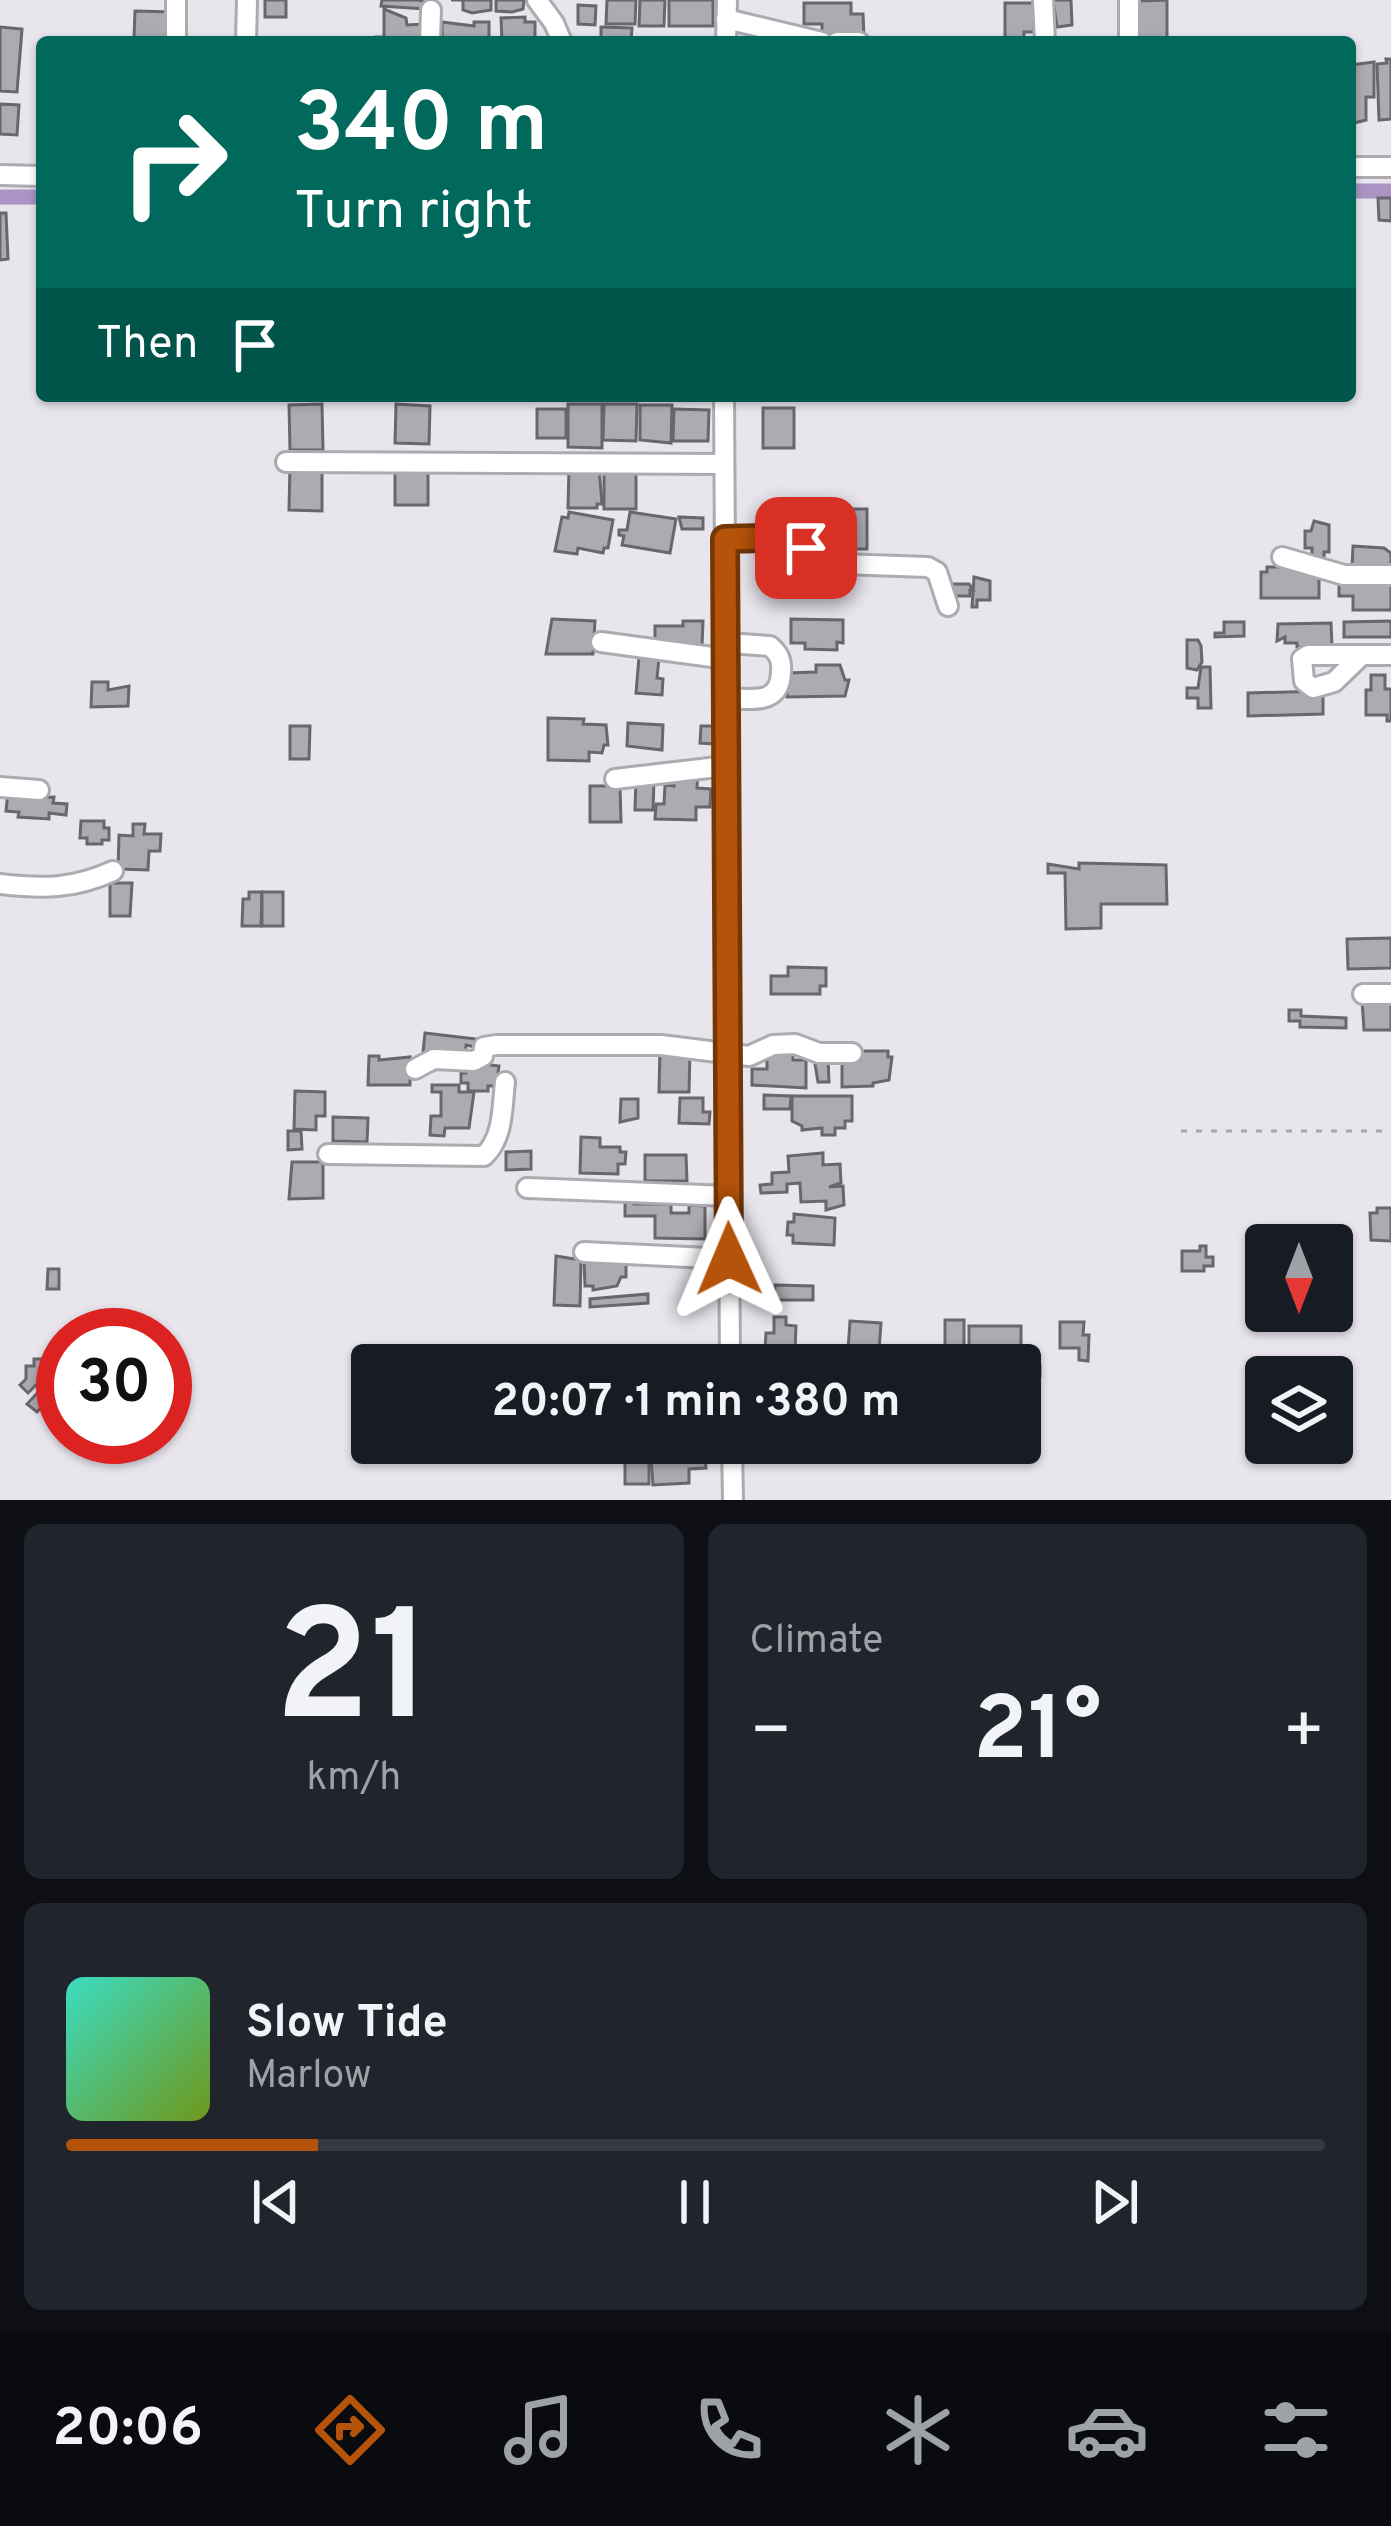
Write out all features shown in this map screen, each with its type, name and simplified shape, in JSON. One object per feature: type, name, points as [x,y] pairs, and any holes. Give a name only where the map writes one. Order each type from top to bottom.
[{"type":"street","points":[[176,0],[176,36]]},
{"type":"street","points":[[246,36],[247,0]]},
{"type":"street","points":[[537,0],[559,36]]},
{"type":"street","points":[[1043,0],[1045,36]]},
{"type":"street","points":[[1129,0],[1129,36]]},
{"type":"street","points":[[727,9],[805,36]]},
{"type":"street","points":[[430,36],[431,10]]},
{"type":"street","points":[[1356,167],[1391,167]]},
{"type":"street","points":[[0,175],[36,176]]},
{"type":"street","points":[[724,402],[730,1344]]},
{"type":"street","points":[[286,462],[724,464]]},
{"type":"street","points":[[725,539],[782,541],[841,564],[928,567],[938,572],[948,606]]},
{"type":"street","points":[[1282,557],[1344,575],[1391,575]]},
{"type":"street","points":[[601,642],[727,651],[770,646],[782,664],[780,687],[772,696],[758,700],[728,698]]},
{"type":"street","points":[[1362,655],[1391,655]]},
{"type":"street","points":[[615,779],[726,766]]},
{"type":"street","points":[[0,787],[39,790]]},
{"type":"street","points":[[0,884],[47,890],[112,871]]},
{"type":"street","points":[[1364,994],[1391,994]]},
{"type":"street","points":[[415,1069],[434,1059],[474,1061],[483,1056],[484,1047],[496,1045],[661,1045],[749,1056],[773,1045],[795,1044],[819,1053],[852,1053]]},
{"type":"street","points":[[328,1154],[484,1156],[492,1149],[500,1127],[506,1082]]},
{"type":"street","points":[[527,1188],[728,1196]]},
{"type":"street","points":[[584,1252],[729,1259]]},
{"type":"street","points":[[732,1464],[733,1500]]},
{"type":"path","points":[[1181,1131],[1391,1131]]},
{"type":"building","points":[[265,0],[286,0],[286,17],[265,17]]},
{"type":"building","points":[[382,0],[426,2],[425,9],[381,6]]},
{"type":"building","points":[[463,0],[491,0],[491,10],[463,10]]},
{"type":"building","points":[[496,0],[530,0],[524,1],[523,9],[512,12],[496,11]]},
{"type":"building","points":[[607,0],[636,0],[635,24],[606,24]]},
{"type":"building","points":[[640,0],[665,0],[664,26],[639,26]]},
{"type":"building","points":[[669,0],[713,0],[713,26],[669,26]]},
{"type":"building","points":[[1053,0],[1071,0],[1072,25],[1057,27]]},
{"type":"building","points":[[1167,0],[1167,36],[1133,36],[1134,7],[1139,7],[1139,1]]},
{"type":"building","points":[[804,3],[851,3],[851,14],[863,14],[864,36],[822,36],[822,24],[804,24]]},
{"type":"building","points":[[1005,3],[1034,3],[1034,32],[1005,36]]},
{"type":"building","points":[[578,5],[596,6],[595,25],[578,24]]},
{"type":"building","points":[[384,9],[406,18],[407,25],[424,24],[424,36],[384,36]]},
{"type":"building","points":[[135,11],[174,12],[173,36],[134,36]]},
{"type":"building","points":[[525,17],[525,22],[535,22],[535,36],[502,36],[501,18]]},
{"type":"building","points":[[442,22],[474,26],[474,22],[489,22],[489,36],[442,36]]},
{"type":"building","points":[[0,27],[22,29],[17,92],[0,91]]},
{"type":"building","points":[[601,27],[632,28],[631,36],[601,36]]},
{"type":"building","points":[[1391,59],[1391,119],[1379,120],[1377,64],[1387,63]]},
{"type":"building","points":[[1374,62],[1374,97],[1366,97],[1366,120],[1356,122],[1356,64]]},
{"type":"building","points":[[0,104],[19,105],[17,135],[0,134]]},
{"type":"building","points":[[1378,198],[1391,198],[1391,221],[1379,220]]},
{"type":"building","points":[[0,213],[6,213],[8,259],[0,260]]},
{"type":"building","points":[[322,404],[323,450],[290,450],[289,405]]},
{"type":"building","points":[[396,404],[430,406],[429,444],[395,443]]},
{"type":"building","points":[[568,404],[602,404],[602,448],[568,447]]},
{"type":"building","points":[[604,404],[637,404],[636,441],[603,440]]},
{"type":"building","points":[[640,405],[672,405],[671,443],[640,440]]},
{"type":"building","points":[[763,408],[794,408],[794,448],[763,448]]},
{"type":"building","points":[[537,409],[566,409],[566,438],[537,438]]},
{"type":"building","points":[[674,409],[709,410],[708,441],[673,441]]},
{"type":"building","points":[[290,465],[322,465],[322,511],[289,510]]},
{"type":"building","points":[[569,468],[599,468],[602,504],[568,508]]},
{"type":"building","points":[[395,469],[428,469],[428,505],[395,505]]},
{"type":"building","points":[[604,470],[636,470],[636,509],[604,509]]},
{"type":"building","points":[[838,509],[867,509],[867,549],[838,549]]},
{"type":"building","points":[[569,512],[613,520],[603,553],[578,548],[577,554],[555,551],[562,517],[568,518]]},
{"type":"building","points":[[630,512],[676,519],[670,553],[622,545],[624,536],[619,530],[627,530]]},
{"type":"building","points":[[679,517],[703,518],[703,529],[682,529]]},
{"type":"building","points":[[1314,521],[1329,525],[1329,552],[1324,552],[1324,558],[1312,558],[1312,548],[1305,548],[1305,531],[1311,531]]},
{"type":"building","points":[[1353,546],[1384,548],[1391,553],[1391,566],[1383,565],[1382,571],[1352,568]]},
{"type":"building","points":[[1267,567],[1310,567],[1319,572],[1319,598],[1261,598],[1261,572],[1267,572]]},
{"type":"building","points":[[974,577],[990,581],[990,600],[977,600],[977,607],[972,607]]},
{"type":"building","points":[[952,584],[969,584],[973,590],[970,596],[952,596]]},
{"type":"building","points":[[1339,584],[1391,584],[1391,610],[1353,610],[1353,596],[1339,596]]},
{"type":"building","points":[[552,619],[595,621],[593,654],[546,654]]},
{"type":"building","points":[[791,619],[843,620],[843,643],[837,642],[837,650],[805,649],[805,643],[791,643]]},
{"type":"building","points":[[683,621],[703,621],[702,647],[655,642],[655,626],[683,626]]},
{"type":"building","points":[[1391,621],[1391,637],[1344,637],[1344,622]]},
{"type":"building","points":[[1224,622],[1244,622],[1244,636],[1215,637],[1215,633],[1224,633]]},
{"type":"building","points":[[1331,623],[1332,647],[1297,647],[1297,643],[1285,643],[1285,637],[1277,641],[1278,624]]},
{"type":"building","points":[[1187,640],[1198,640],[1201,646],[1202,662],[1197,670],[1187,668]]},
{"type":"building","points":[[639,657],[659,658],[657,678],[663,679],[662,695],[636,693]]},
{"type":"building","points":[[816,665],[840,665],[849,680],[845,696],[787,697],[787,673],[816,672]]},
{"type":"building","points":[[1201,667],[1210,667],[1211,708],[1198,708],[1198,698],[1187,698],[1187,688],[1198,688]]},
{"type":"building","points":[[1371,675],[1385,675],[1385,689],[1391,689],[1391,721],[1387,715],[1366,715]]},
{"type":"building","points":[[92,682],[108,682],[108,690],[129,686],[128,706],[91,707]]},
{"type":"building","points":[[1323,691],[1323,714],[1248,716],[1248,693]]},
{"type":"building","points":[[548,718],[606,725],[608,745],[602,753],[589,752],[589,761],[548,760]]},
{"type":"building","points":[[628,723],[663,725],[662,750],[627,746]]},
{"type":"building","points":[[290,726],[310,726],[309,759],[290,759]]},
{"type":"building","points":[[701,726],[714,726],[713,744],[700,743]]},
{"type":"building","points":[[675,771],[698,772],[697,788],[711,789],[710,807],[696,807],[696,820],[655,819],[656,804],[664,804],[665,785],[674,786]]},
{"type":"building","points":[[636,779],[654,780],[653,810],[635,810]]},
{"type":"building","points":[[590,786],[620,786],[621,822],[590,822]]},
{"type":"building","points":[[8,791],[18,792],[17,798],[54,797],[53,803],[67,804],[66,815],[18,817],[19,812],[6,811]]},
{"type":"building","points":[[81,821],[104,821],[109,840],[87,844],[87,838],[80,838]]},
{"type":"building","points":[[133,824],[145,824],[144,834],[161,834],[160,851],[149,851],[148,870],[118,869],[119,835],[133,836]]},
{"type":"building","points":[[1079,863],[1166,865],[1167,904],[1101,904],[1101,928],[1066,929],[1065,873],[1048,873],[1048,864],[1079,869]]},
{"type":"building","points":[[110,883],[132,883],[130,916],[110,916]]},
{"type":"building","points":[[249,892],[262,892],[261,926],[242,926],[243,899],[249,899]]},
{"type":"building","points":[[262,892],[283,892],[283,926],[262,926]]},
{"type":"building","points":[[1391,938],[1391,968],[1348,969],[1347,939]]},
{"type":"building","points":[[788,967],[826,968],[826,986],[820,986],[820,994],[771,994],[771,976],[788,976]]},
{"type":"building","points":[[1362,1000],[1391,1000],[1391,1030],[1364,1030]]},
{"type":"building","points":[[1289,1010],[1301,1010],[1301,1016],[1346,1018],[1346,1028],[1300,1027],[1300,1021],[1289,1021]]},
{"type":"building","points":[[425,1033],[476,1039],[475,1047],[466,1045],[465,1057],[423,1052]]},
{"type":"building","points":[[660,1049],[669,1049],[669,1056],[690,1052],[689,1092],[659,1092]]},
{"type":"building","points":[[767,1049],[793,1049],[793,1060],[806,1060],[806,1088],[752,1085],[752,1069],[767,1069]]},
{"type":"building","points":[[860,1051],[888,1051],[892,1057],[889,1080],[842,1087],[842,1059],[860,1059]]},
{"type":"building","points":[[369,1056],[379,1056],[379,1060],[410,1057],[410,1085],[368,1085]]},
{"type":"building","points":[[814,1058],[828,1058],[829,1082],[818,1082]]},
{"type":"building","points":[[475,1063],[499,1066],[496,1086],[468,1091],[468,1083],[461,1083],[461,1073]]},
{"type":"building","points":[[432,1085],[459,1085],[459,1092],[474,1092],[469,1128],[445,1128],[444,1136],[430,1135],[431,1116],[441,1116],[441,1092],[432,1092]]},
{"type":"building","points":[[295,1091],[325,1092],[325,1116],[316,1116],[316,1130],[294,1129]]},
{"type":"building","points":[[764,1095],[791,1096],[790,1109],[764,1109]]},
{"type":"building","points":[[792,1096],[852,1096],[852,1121],[845,1121],[845,1128],[835,1128],[835,1135],[822,1135],[822,1128],[802,1130],[792,1121]]},
{"type":"building","points":[[680,1098],[703,1098],[703,1112],[710,1112],[709,1124],[679,1123]]},
{"type":"building","points":[[621,1099],[638,1099],[638,1118],[620,1122]]},
{"type":"building","points":[[333,1117],[368,1118],[367,1142],[333,1141]]},
{"type":"building","points":[[288,1131],[301,1131],[302,1149],[288,1150]]},
{"type":"building","points":[[581,1137],[600,1138],[600,1147],[620,1147],[620,1152],[626,1152],[618,1174],[580,1173]]},
{"type":"building","points":[[531,1151],[531,1169],[506,1170],[506,1152]]},
{"type":"building","points":[[823,1153],[823,1165],[840,1164],[841,1183],[829,1187],[843,1186],[844,1205],[826,1210],[826,1201],[801,1202],[800,1183],[787,1184],[787,1192],[761,1193],[760,1185],[772,1184],[772,1173],[789,1172],[788,1156]]},
{"type":"building","points":[[645,1155],[686,1155],[687,1181],[645,1181]]},
{"type":"building","points":[[292,1162],[323,1162],[323,1198],[289,1199]]},
{"type":"building","points":[[625,1197],[634,1197],[634,1204],[671,1204],[671,1213],[689,1213],[689,1205],[705,1206],[705,1239],[655,1238],[655,1216],[625,1216]]},
{"type":"building","points":[[1377,1208],[1391,1208],[1391,1241],[1371,1240],[1370,1213],[1377,1213]]},
{"type":"building","points":[[794,1214],[835,1218],[834,1245],[793,1243],[793,1235],[787,1235]]},
{"type":"building","points":[[1200,1246],[1206,1246],[1206,1257],[1213,1257],[1213,1266],[1182,1271],[1182,1251],[1200,1251]]},
{"type":"building","points":[[556,1256],[581,1260],[580,1306],[554,1305]]},
{"type":"building","points":[[626,1259],[626,1277],[617,1286],[593,1290],[585,1286],[584,1260]]},
{"type":"building","points":[[48,1269],[59,1269],[59,1289],[47,1289]]},
{"type":"building","points":[[775,1285],[813,1286],[813,1300],[774,1300]]},
{"type":"building","points":[[648,1294],[648,1303],[590,1307],[590,1299]]},
{"type":"building","points":[[774,1317],[786,1317],[786,1325],[796,1326],[795,1344],[765,1344],[766,1333],[774,1333]]},
{"type":"building","points":[[945,1320],[964,1320],[964,1344],[945,1344]]},
{"type":"building","points":[[850,1321],[881,1323],[880,1344],[848,1344]]},
{"type":"building","points":[[1060,1322],[1084,1322],[1083,1335],[1089,1335],[1088,1361],[1079,1360],[1079,1348],[1060,1348]]},
{"type":"building","points":[[969,1326],[1021,1326],[1021,1344],[969,1344]]},
{"type":"building","points":[[36,1359],[36,1385],[28,1393],[20,1385],[26,1379],[26,1366],[34,1366]]},
{"type":"building","points":[[625,1464],[649,1464],[649,1484],[625,1484]]},
{"type":"building","points":[[651,1464],[706,1464],[706,1468],[689,1469],[689,1483],[653,1485]]},
{"type":"waterway","points":[[1356,191],[1391,191]]},
{"type":"waterway","points":[[0,197],[36,197]]},
{"type":"route","points":[[729,1259],[725,539],[763,538],[806,548]]}]
